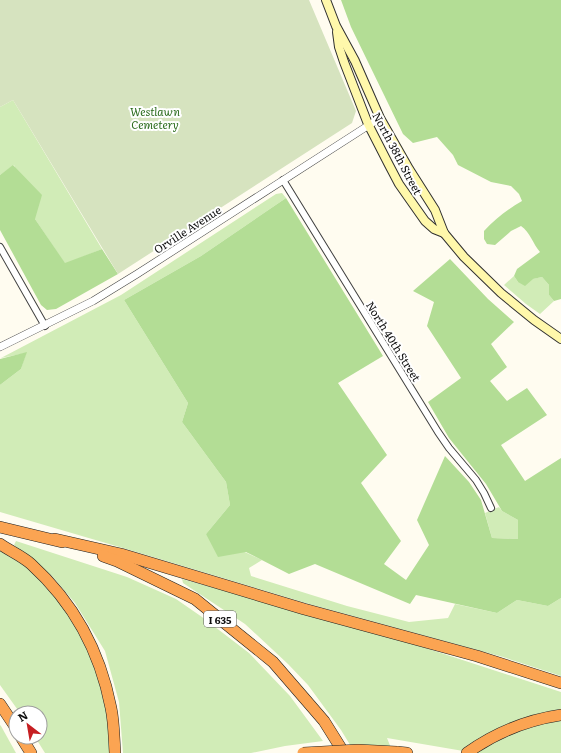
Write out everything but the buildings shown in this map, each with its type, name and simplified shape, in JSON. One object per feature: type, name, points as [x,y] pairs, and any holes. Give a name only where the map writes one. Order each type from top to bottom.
[{"type":"highway","name":"I 635","points":[[0,527],[55,540],[117,561],[195,598],[273,662],[324,721],[344,753]]},
{"type":"highway","points":[[55,540],[121,554],[297,607],[477,656],[561,683]]},
{"type":"highway","points":[[0,544],[30,563],[52,586],[77,618],[88,636],[100,667],[111,708],[115,753]]},
{"type":"highway","points":[[0,704],[8,716]]},
{"type":"highway","points":[[467,753],[492,737],[512,728],[561,715]]},
{"type":"highway","points":[[303,753],[358,750],[402,753]]},
{"type":"main road","name":"North 38th Street","points":[[326,0],[336,26],[355,61],[380,118],[409,169],[435,210],[444,233],[464,257],[501,293],[534,320],[561,339]]},
{"type":"main road","name":"North 38th Street","points":[[336,26],[339,47],[368,124],[399,184],[425,221],[434,229],[444,233]]},
{"type":"street","name":"Orville Avenue","points":[[0,347],[45,326],[118,286],[368,124],[380,118]]},
{"type":"street","name":"North 40th Street","points":[[283,180],[438,432],[449,448],[476,480],[491,508]]},
{"type":"street","points":[[0,247],[45,326]]},
{"type":"green space","name":"Westlawn Cemetery","points":[[0,0],[309,0],[356,111],[352,123],[118,274],[13,100],[0,107]]},
{"type":"green space","points":[[341,0],[561,0],[561,299],[554,301],[549,295],[549,285],[542,277],[533,279],[525,286],[518,282],[514,276],[517,269],[540,252],[527,231],[521,226],[511,231],[495,245],[487,244],[484,239],[484,231],[488,227],[502,214],[522,201],[519,194],[511,186],[491,182],[458,165],[453,155],[437,137],[413,143],[403,134],[351,27]]},
{"type":"green space","points":[[13,100],[102,249],[65,264],[35,219],[14,165],[0,175],[0,107]]},
{"type":"green space","points":[[13,165],[42,195],[35,219],[65,263],[102,249],[118,274],[56,309],[47,310],[41,305],[0,230],[0,175]]},
{"type":"green space","points":[[282,193],[286,198],[201,256],[124,300],[188,403],[182,422],[226,482],[230,505],[206,534],[262,560],[249,568],[251,576],[347,606],[409,622],[448,618],[455,604],[497,613],[517,600],[548,606],[561,598],[561,676],[503,657],[309,604],[0,512],[0,385],[21,369],[26,353],[1,358],[121,295],[276,194]]},
{"type":"green space","points":[[286,198],[383,356],[338,383],[387,455],[361,483],[401,541],[384,564],[406,580],[429,545],[417,520],[445,456],[469,482],[481,500],[492,538],[518,539],[518,520],[502,511],[486,484],[449,438],[428,402],[461,378],[427,326],[434,302],[413,291],[450,259],[488,299],[514,322],[491,344],[507,367],[490,381],[507,401],[527,388],[547,415],[501,445],[525,481],[561,458],[561,598],[548,606],[517,600],[497,613],[416,595],[410,604],[315,564],[289,574],[246,552],[218,557],[206,534],[230,505],[226,482],[182,422],[188,403],[124,300],[201,256]]},
{"type":"green space","points":[[514,276],[518,282],[542,277],[549,285],[549,295],[554,301],[540,314],[504,285]]},
{"type":"green space","points":[[27,352],[21,369],[0,385],[0,359]]},
{"type":"green space","points":[[499,507],[502,511],[518,520],[518,539],[492,538],[485,513]]},
{"type":"green space","points":[[16,541],[127,577],[176,599],[249,653],[290,696],[323,741],[285,746],[251,753],[123,753],[119,702],[105,651],[75,603],[52,576],[14,545]]},
{"type":"green space","points":[[0,551],[27,567],[50,589],[74,619],[93,659],[108,718],[110,753],[45,753],[40,745],[48,745],[48,705],[14,705],[0,685]]},
{"type":"green space","points":[[182,579],[392,637],[561,692],[561,709],[534,715],[539,725],[561,721],[561,753],[475,753],[387,738],[393,753],[355,753],[341,730],[308,685],[288,664],[245,624],[183,583]]},
{"type":"green space","points":[[0,725],[8,739],[8,745],[12,745],[16,753],[0,753]]}]
